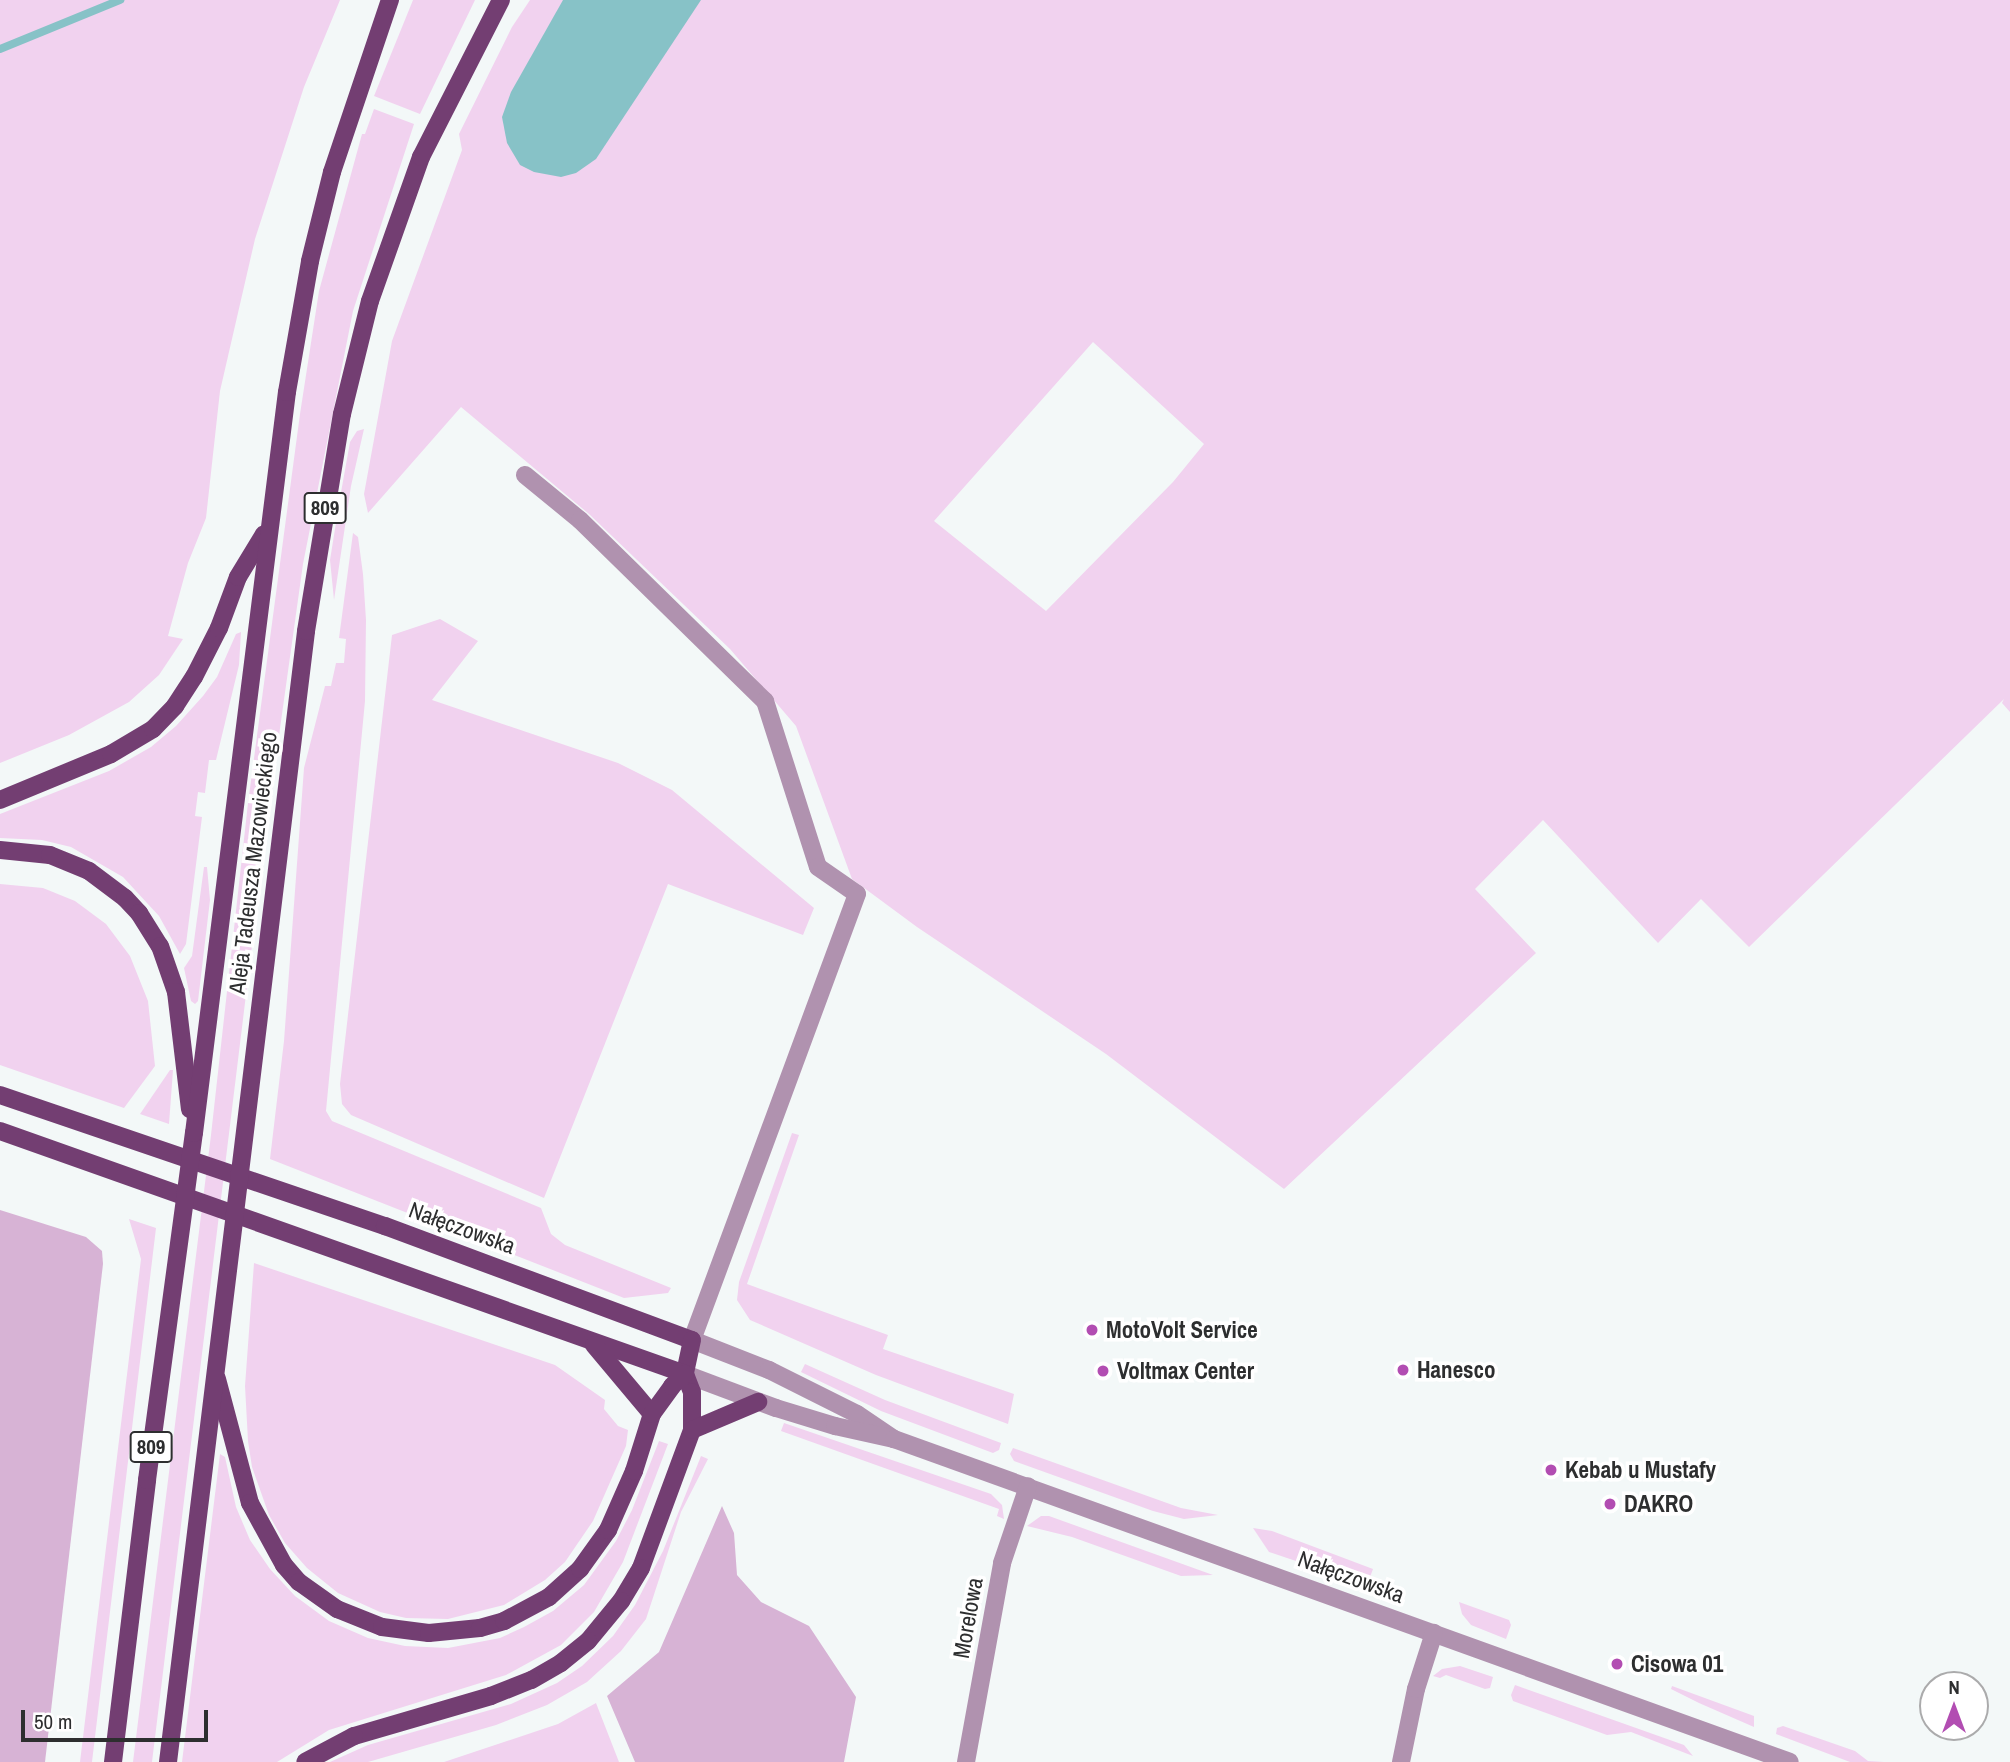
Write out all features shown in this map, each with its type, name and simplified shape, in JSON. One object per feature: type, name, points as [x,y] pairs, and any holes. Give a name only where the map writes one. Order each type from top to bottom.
[{"type":"main road","name":"Aleja Tadeusza Mazowieckiego","points":[[113,1762],[269,527],[310,261],[345,128],[390,0]]},
{"type":"main road","name":"Aleja Tadeusza Mazowieckiego","points":[[168,1762],[287,776],[322,521],[358,344],[390,240],[421,157],[501,0]]},
{"type":"main road","points":[[0,800],[111,754],[153,729],[175,706],[194,677],[214,639],[239,577],[269,527]]},
{"type":"main road","points":[[0,850],[50,855],[89,871],[125,898],[150,929],[169,967],[176,992],[194,1133]]},
{"type":"main road","name":"Nałęczowska","points":[[0,1095],[385,1226],[692,1340]]},
{"type":"main road","name":"Nałęczowska","points":[[0,1131],[685,1374]]},
{"type":"main road","points":[[305,1762],[354,1736],[522,1684],[561,1663],[581,1647],[615,1608],[641,1567],[692,1430],[692,1392],[685,1374],[692,1340]]},
{"type":"main road","points":[[592,1342],[652,1414]]},
{"type":"main road","points":[[215,1372],[250,1503],[284,1566],[299,1582],[337,1609],[382,1627],[412,1632],[452,1633],[492,1624],[526,1610],[567,1582],[580,1569],[608,1530],[634,1471],[652,1414],[672,1386],[685,1374]]},
{"type":"main road","points":[[692,1430],[758,1402]]},
{"type":"street","points":[[525,475],[580,520],[765,701],[818,867],[857,894],[692,1340]]},
{"type":"street","name":"Nałęczowska","points":[[692,1340],[769,1370],[857,1414],[894,1439]]},
{"type":"street","name":"Nałęczowska","points":[[685,1374],[758,1402],[835,1426],[894,1439],[1028,1486],[1790,1762]]},
{"type":"street","name":"Morelowa","points":[[966,1762],[1002,1563],[1028,1486]]},
{"type":"street","points":[[1401,1762],[1416,1689],[1434,1633]]},
{"type":"shaded area","points":[[0,0],[340,0],[304,87],[255,239],[220,391],[206,518],[188,563],[168,636],[183,639],[159,675],[129,702],[69,735],[0,763]]},
{"type":"shaded area","points":[[413,0],[475,0],[420,114],[374,96]]},
{"type":"shaded area","points":[[530,0],[2010,0],[2010,712],[2002,703],[2004,699],[1749,947],[1701,899],[1658,943],[1543,820],[1475,889],[1536,953],[1284,1189],[1106,1054],[917,927],[852,879],[796,726],[730,649],[589,514],[461,407],[368,513],[364,494],[392,341],[462,150],[459,134],[512,27]],"holes":[[[1093,342],[1204,444],[1173,482],[1046,611],[934,521]]]},
{"type":"shaded area","points":[[374,109],[414,124],[353,311],[303,564],[269,807],[152,1762],[133,1762],[211,1135],[248,803],[300,414],[319,291],[362,134],[365,134]]},
{"type":"shaded area","points":[[364,429],[351,486],[334,600],[330,560],[340,498],[350,442],[357,431]]},
{"type":"shaded area","points":[[353,533],[358,537],[363,574],[366,620],[365,701],[326,1111],[332,1121],[541,1208],[551,1234],[565,1245],[671,1288],[668,1293],[624,1298],[270,1159],[284,1041],[304,768],[325,686],[331,686],[336,663],[344,663],[346,639],[339,638]]},
{"type":"shaded area","points":[[440,619],[478,641],[432,700],[618,763],[672,790],[814,908],[803,935],[668,884],[544,1198],[351,1115],[342,1104],[340,1084],[392,635]]},
{"type":"shaded area","points":[[241,632],[239,665],[216,760],[209,760],[205,793],[198,792],[195,816],[202,817],[186,944],[180,954],[159,916],[123,877],[71,847],[42,840],[0,838],[0,814],[109,771],[151,747],[176,726],[203,696],[217,677],[236,634]]},
{"type":"shaded area","points":[[204,867],[207,867],[210,900],[198,1001],[195,1004],[191,1001],[184,968],[192,956]]},
{"type":"shaded area","points":[[0,884],[43,888],[75,901],[106,924],[130,956],[148,1001],[155,1066],[124,1108],[0,1065]]},
{"type":"shaded area","points":[[170,1070],[173,1070],[169,1124],[140,1114]]},
{"type":"shaded area","points":[[792,1133],[799,1135],[747,1284],[888,1335],[883,1349],[1014,1394],[1008,1424],[876,1375],[750,1320],[737,1300],[739,1282]]},
{"type":"shaded area","points":[[0,1210],[86,1237],[102,1251],[103,1264],[45,1762],[0,1762]]},
{"type":"shaded area","points":[[129,1219],[156,1228],[92,1762],[80,1762],[141,1259]]},
{"type":"shaded area","points":[[254,1263],[555,1365],[605,1400],[604,1409],[618,1426],[628,1430],[626,1446],[593,1521],[565,1562],[545,1580],[504,1605],[448,1619],[406,1618],[380,1612],[338,1593],[307,1568],[285,1543],[269,1515],[252,1467],[245,1386]]},
{"type":"shaded area","points":[[805,1364],[885,1400],[1001,1443],[999,1450],[993,1453],[881,1411],[801,1372]]},
{"type":"shaded area","points":[[784,1423],[991,1494],[1002,1505],[1004,1519],[997,1516],[999,1509],[781,1431]]},
{"type":"shaded area","points":[[659,1441],[668,1444],[623,1562],[594,1612],[561,1645],[506,1675],[329,1730],[277,1762],[182,1762],[220,1454],[225,1457],[236,1507],[250,1540],[270,1569],[295,1596],[329,1621],[368,1638],[405,1646],[448,1648],[500,1638],[524,1627],[553,1611],[584,1585],[616,1541],[632,1510]]},
{"type":"shaded area","points":[[1013,1448],[1181,1508],[1218,1515],[1184,1519],[1153,1511],[1014,1461],[1010,1454]]},
{"type":"shaded area","points":[[701,1456],[708,1459],[681,1512],[646,1619],[621,1651],[587,1682],[547,1705],[496,1725],[368,1762],[330,1762],[368,1745],[511,1704],[557,1683],[582,1666],[613,1636],[635,1605],[663,1551]]},
{"type":"shaded area","points":[[722,1506],[734,1533],[737,1575],[761,1602],[809,1626],[856,1697],[844,1762],[635,1762],[607,1696],[659,1652]]},
{"type":"shaded area","points":[[1041,1516],[1049,1516],[1213,1575],[1181,1576],[1072,1537],[1027,1526]]},
{"type":"shaded area","points":[[1253,1528],[1272,1531],[1373,1569],[1367,1585],[1269,1552]]},
{"type":"shaded area","points":[[1459,1602],[1509,1620],[1511,1625],[1506,1639],[1471,1625],[1462,1614]]},
{"type":"shaded area","points":[[1460,1666],[1493,1677],[1490,1688],[1485,1689],[1446,1675],[1440,1678],[1433,1676],[1442,1669]]},
{"type":"shaded area","points":[[1515,1685],[1684,1745],[1693,1756],[1631,1732],[1607,1735],[1513,1701],[1511,1695]]},
{"type":"shaded area","points":[[1672,1686],[1754,1716],[1754,1727],[1671,1689]]},
{"type":"shaded area","points":[[596,1703],[619,1762],[444,1762],[558,1724]]},
{"type":"shaded area","points":[[1783,1726],[1855,1751],[1868,1761],[1884,1762],[1850,1762],[1776,1734],[1777,1728]]},
{"type":"water","points":[[563,0],[701,0],[596,159],[576,173],[561,177],[534,172],[520,165],[507,143],[502,117],[511,92]]},
{"type":"waterway","points":[[0,49],[120,0]]},
{"type":"place","name":"MotoVolt Service","points":[[1092,1330]]},
{"type":"place","name":"Hanesco","points":[[1403,1370]]},
{"type":"place","name":"Voltmax Center","points":[[1103,1371]]},
{"type":"place","name":"Kebab u Mustafy","points":[[1551,1470]]},
{"type":"place","name":"DAKRO","points":[[1610,1504]]},
{"type":"place","name":"Cisowa 01","points":[[1617,1664]]}]
